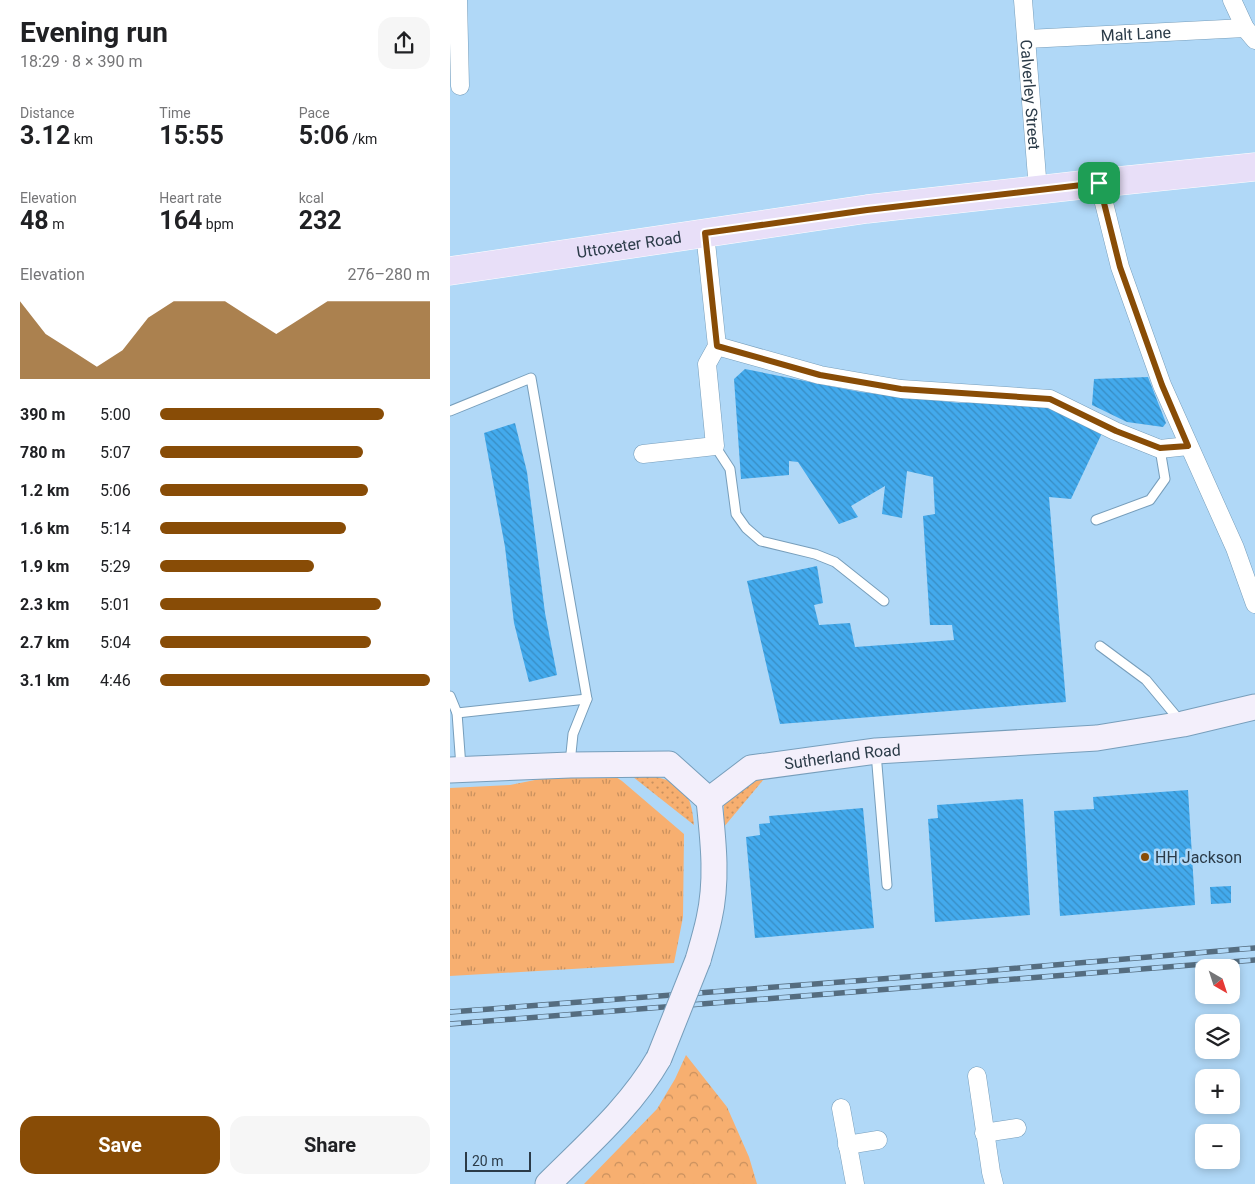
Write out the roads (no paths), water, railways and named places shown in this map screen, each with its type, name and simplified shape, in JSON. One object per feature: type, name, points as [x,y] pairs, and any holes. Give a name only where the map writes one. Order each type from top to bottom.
[{"type":"main road","name":"Uttoxeter Road","points":[[450,271],[867,210],[1099,183],[1255,168]]},
{"type":"street","points":[[458,0],[460,86]]},
{"type":"street","name":"Calverley Street","points":[[1024,0],[1038,190]]},
{"type":"street","points":[[1232,0],[1250,34]]},
{"type":"street","name":"Malt Lane","points":[[1027,39],[1250,34]]},
{"type":"street","points":[[1099,183],[1120,267],[1162,385],[1235,548],[1255,604]]},
{"type":"street","points":[[643,454],[715,446],[707,364],[717,346],[705,233]]},
{"type":"street","points":[[717,346],[820,375],[901,389],[1050,399],[1116,431],[1160,448],[1188,446]]},
{"type":"street","name":"Sutherland Road","points":[[709,800],[752,768],[876,751],[1096,738],[1183,724],[1255,707]]},
{"type":"street","points":[[455,770],[570,765],[669,764],[709,800],[713,848],[713,894],[710,919],[698,960],[659,1058],[647,1077],[610,1123],[548,1184]]},
{"type":"street","points":[[977,1076],[990,1172],[994,1184]]},
{"type":"street","points":[[841,1108],[855,1184]]},
{"type":"street","points":[[984,1133],[1017,1128]]},
{"type":"street","points":[[847,1145],[878,1140]]},
{"type":"lane","points":[[450,411],[531,378],[587,698],[573,734],[570,765]]},
{"type":"lane","points":[[715,446],[730,469],[736,514],[746,528],[761,541],[815,554],[836,562],[884,601]]},
{"type":"lane","points":[[1096,520],[1150,500],[1166,479],[1160,448]]},
{"type":"lane","points":[[1100,646],[1146,680],[1183,724]]},
{"type":"lane","points":[[450,696],[457,713],[455,770]]},
{"type":"lane","points":[[457,713],[587,698]]},
{"type":"lane","points":[[876,751],[887,885]]},
{"type":"railway","points":[[450,1012],[1255,948]]},
{"type":"railway","points":[[450,1024],[1255,960]]},
{"type":"place","name":"HH Jackson","points":[[1145,857]]}]
